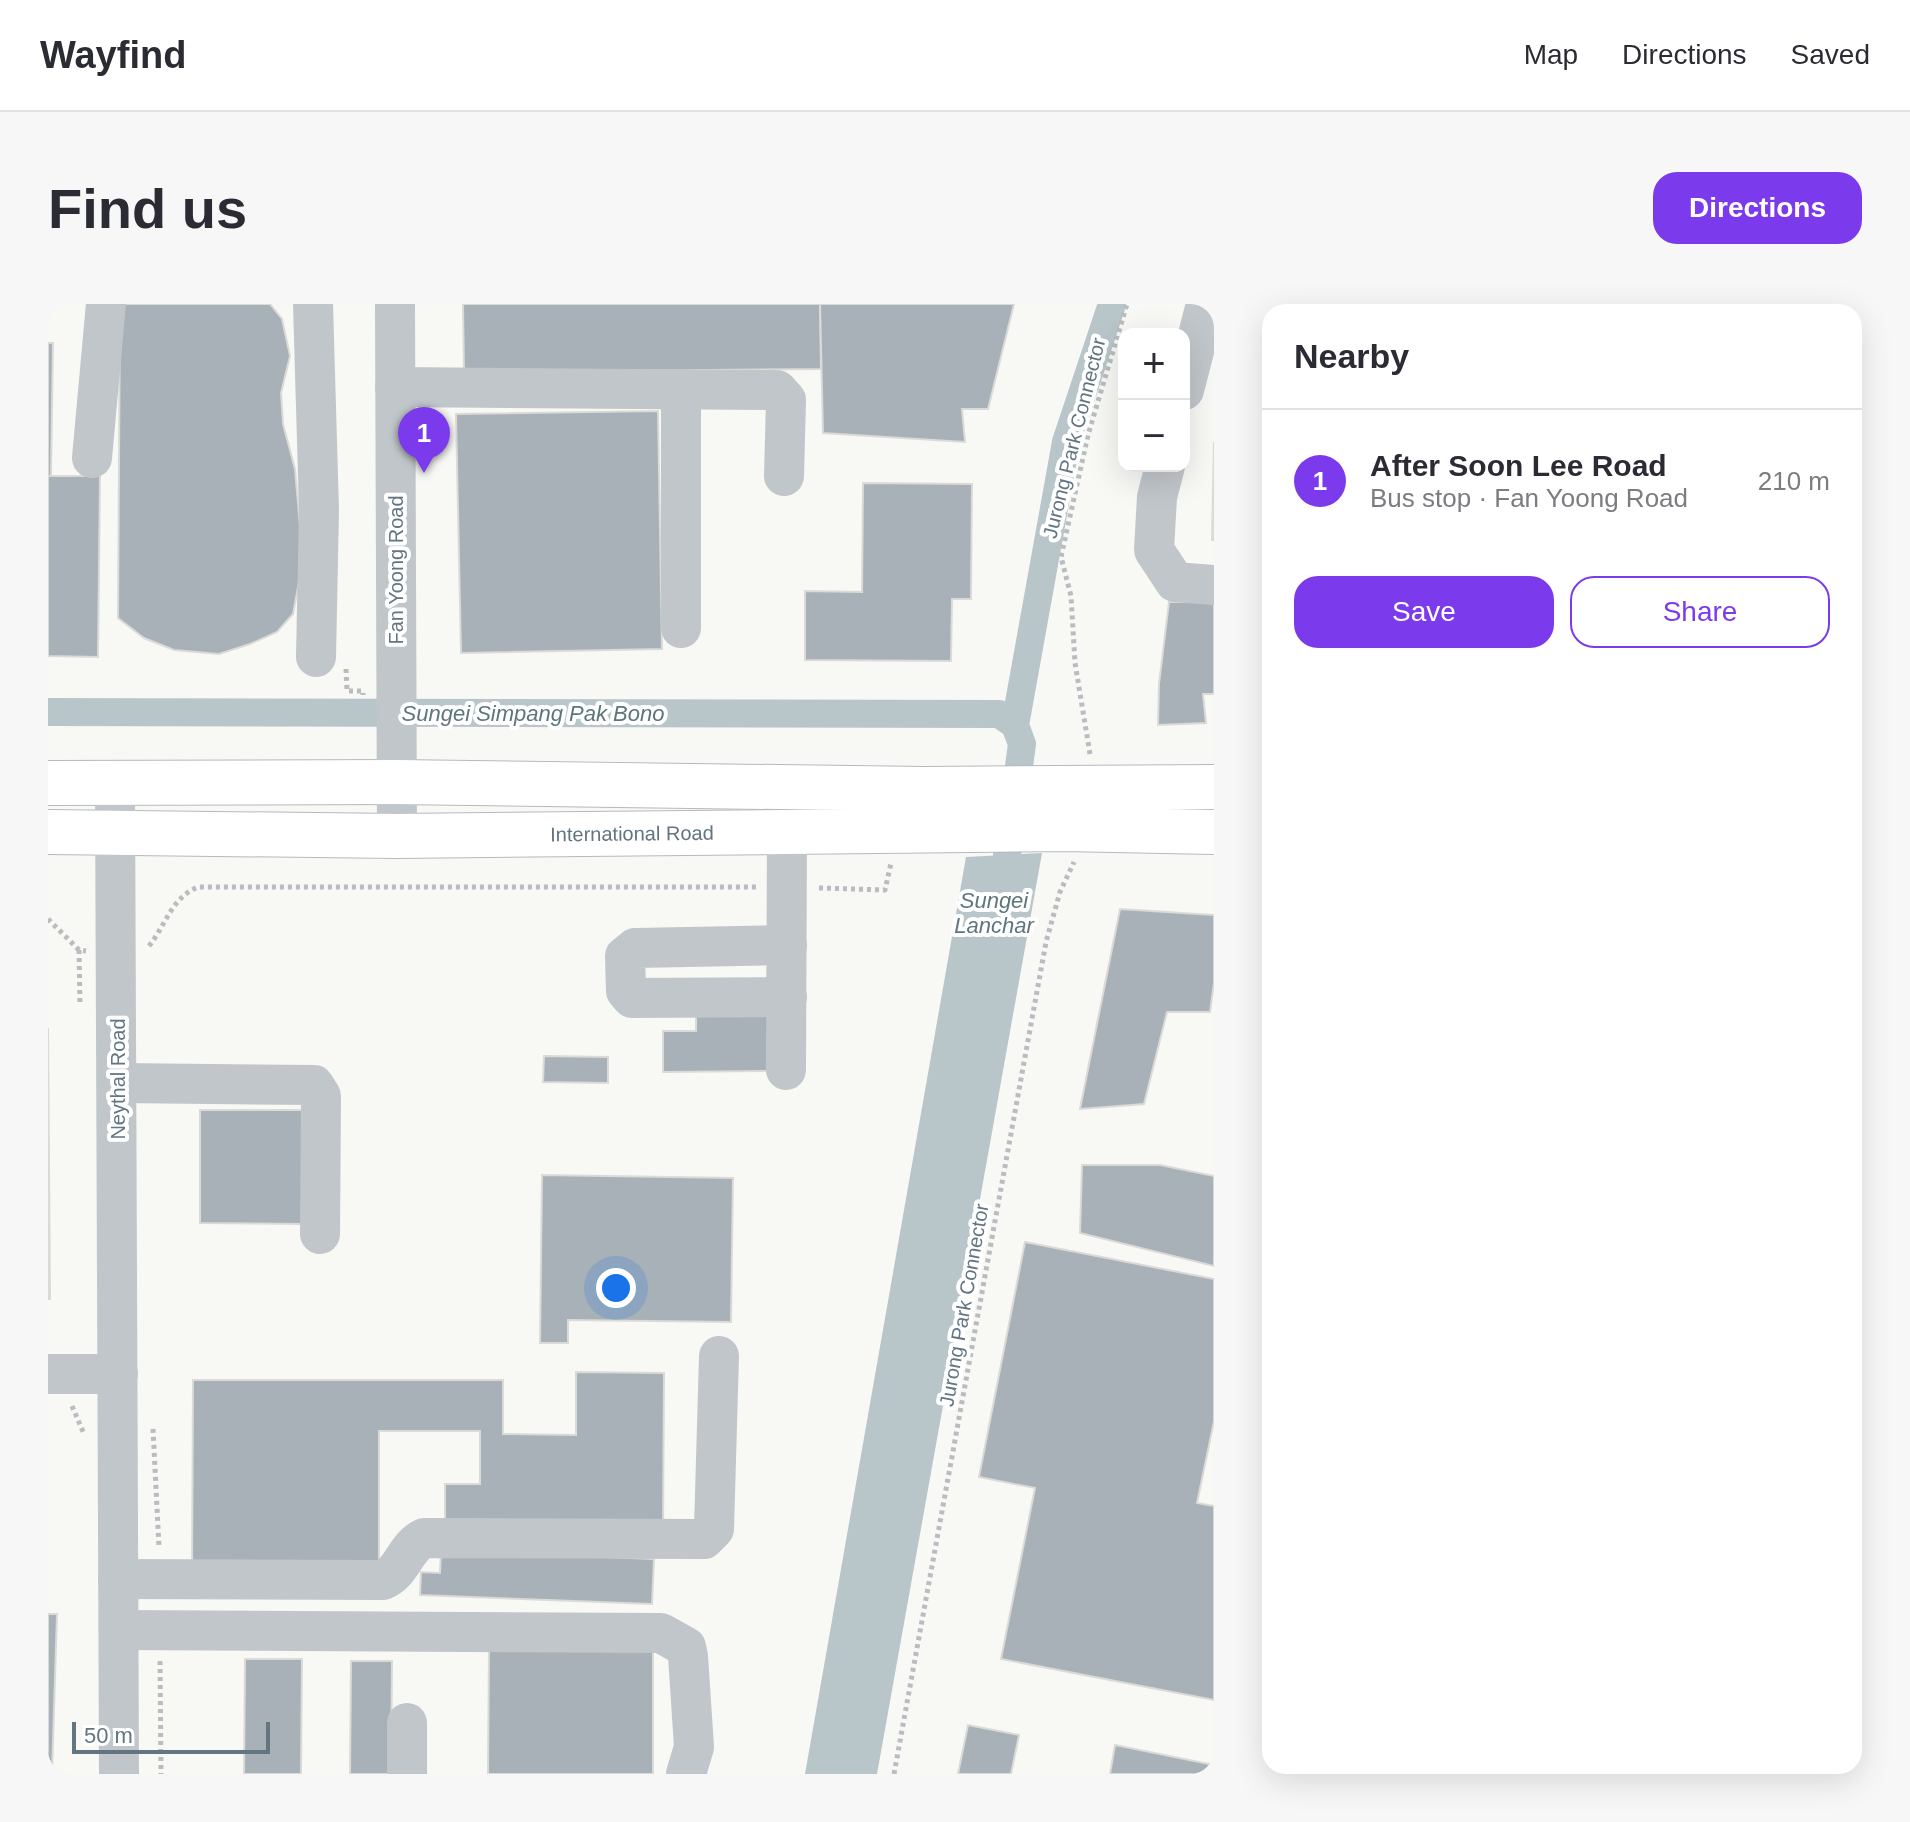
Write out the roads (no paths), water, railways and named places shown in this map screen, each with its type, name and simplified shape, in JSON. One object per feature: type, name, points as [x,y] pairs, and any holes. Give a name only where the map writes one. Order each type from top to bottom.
[{"type":"main road","name":"International Road","points":[[48,783],[115,783],[396,765],[924,789],[1074,808],[1214,832]]},
{"type":"main road","name":"International Road","points":[[48,832],[397,836],[787,832],[903,844],[1074,808],[1214,787]]},
{"type":"street","points":[[92,458],[106,304]]},
{"type":"street","points":[[313,304],[319,510],[316,657]]},
{"type":"street","name":"Fan Yoong Road","points":[[395,304],[397,836]]},
{"type":"street","points":[[1190,367],[1206,304]]},
{"type":"street","points":[[395,387],[681,389],[783,393],[786,400],[784,476]]},
{"type":"street","points":[[681,389],[681,628]]},
{"type":"street","points":[[1163,472],[1157,497],[1154,550],[1175,582],[1214,585]]},
{"type":"street","name":"Neythal Road","points":[[115,783],[119,1774]]},
{"type":"street","points":[[786,1070],[787,832]]},
{"type":"street","points":[[787,945],[635,948],[625,956],[626,991],[632,998],[787,997]]},
{"type":"street","points":[[118,1083],[314,1085],[321,1096],[320,1234]]},
{"type":"street","points":[[118,1579],[383,1580],[392,1575],[410,1546],[424,1538],[704,1539],[714,1529],[719,1356]]},
{"type":"street","points":[[48,1374],[118,1374]]},
{"type":"street","points":[[119,1630],[661,1633],[686,1647],[688,1656],[694,1747],[686,1774]]},
{"type":"street","points":[[407,1723],[407,1774]]},
{"type":"water","name":"Sungei Lanchar","points":[[1042,853],[877,1774],[805,1774],[966,857]]},
{"type":"waterway","name":"Sungei Lanchar","points":[[1007,855],[1022,744],[1015,725],[1066,442],[1112,304]]},
{"type":"waterway","name":"Sungei Simpang Pak Bono","points":[[48,712],[999,714],[1015,725]]},
{"type":"place","name":"After Soon Lee Road","points":[[424,473]]}]
